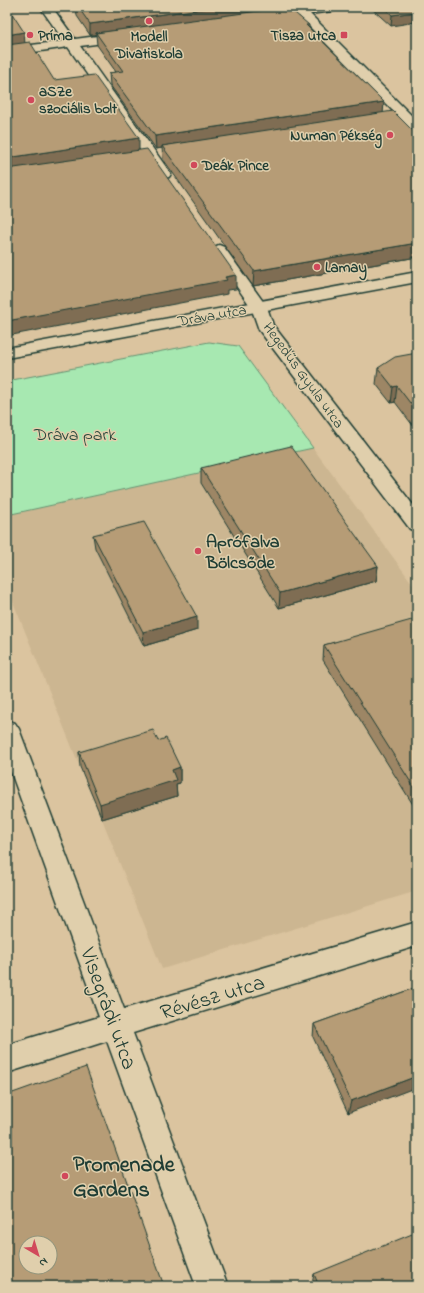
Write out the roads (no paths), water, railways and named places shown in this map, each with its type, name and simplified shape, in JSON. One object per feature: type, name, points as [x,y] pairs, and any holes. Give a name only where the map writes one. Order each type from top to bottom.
[{"type":"street","points":[[46,7],[172,185]]},
{"type":"street","points":[[256,18],[300,9],[340,7]]},
{"type":"street","points":[[300,9],[329,42],[417,128]]},
{"type":"street","points":[[7,52],[139,34]]},
{"type":"street","points":[[360,124],[406,117]]},
{"type":"street","points":[[136,157],[166,153]]},
{"type":"street","name":"Hegedűs Gyula utca","points":[[211,239],[259,307],[265,326],[417,524]]},
{"type":"street","name":"Dráva utca","points":[[7,353],[417,277]]},
{"type":"street","name":"Visegrádi utca","points":[[7,729],[212,1286]]},
{"type":"street","name":"Révész utca","points":[[7,1059],[116,1024],[417,934]]},
{"type":"place","name":"Modell Divatiskola","points":[[149,21]]},
{"type":"place","name":"Príma","points":[[30,35]]},
{"type":"place","name":"Tisza utca","points":[[344,35]]},
{"type":"place","name":"aSZe szociális bolt","points":[[31,100]]},
{"type":"place","name":"Numan Pékség","points":[[390,135]]},
{"type":"place","name":"Deák Pince","points":[[194,165]]},
{"type":"place","name":"Lamay","points":[[317,267]]},
{"type":"place","name":"Aprófalva Bölcsőde","points":[[198,551]]},
{"type":"place","name":"Promenade Gardens","points":[[65,1176]]},
{"type":"park label","name":"Dráva park","points":[[75,434]]}]
